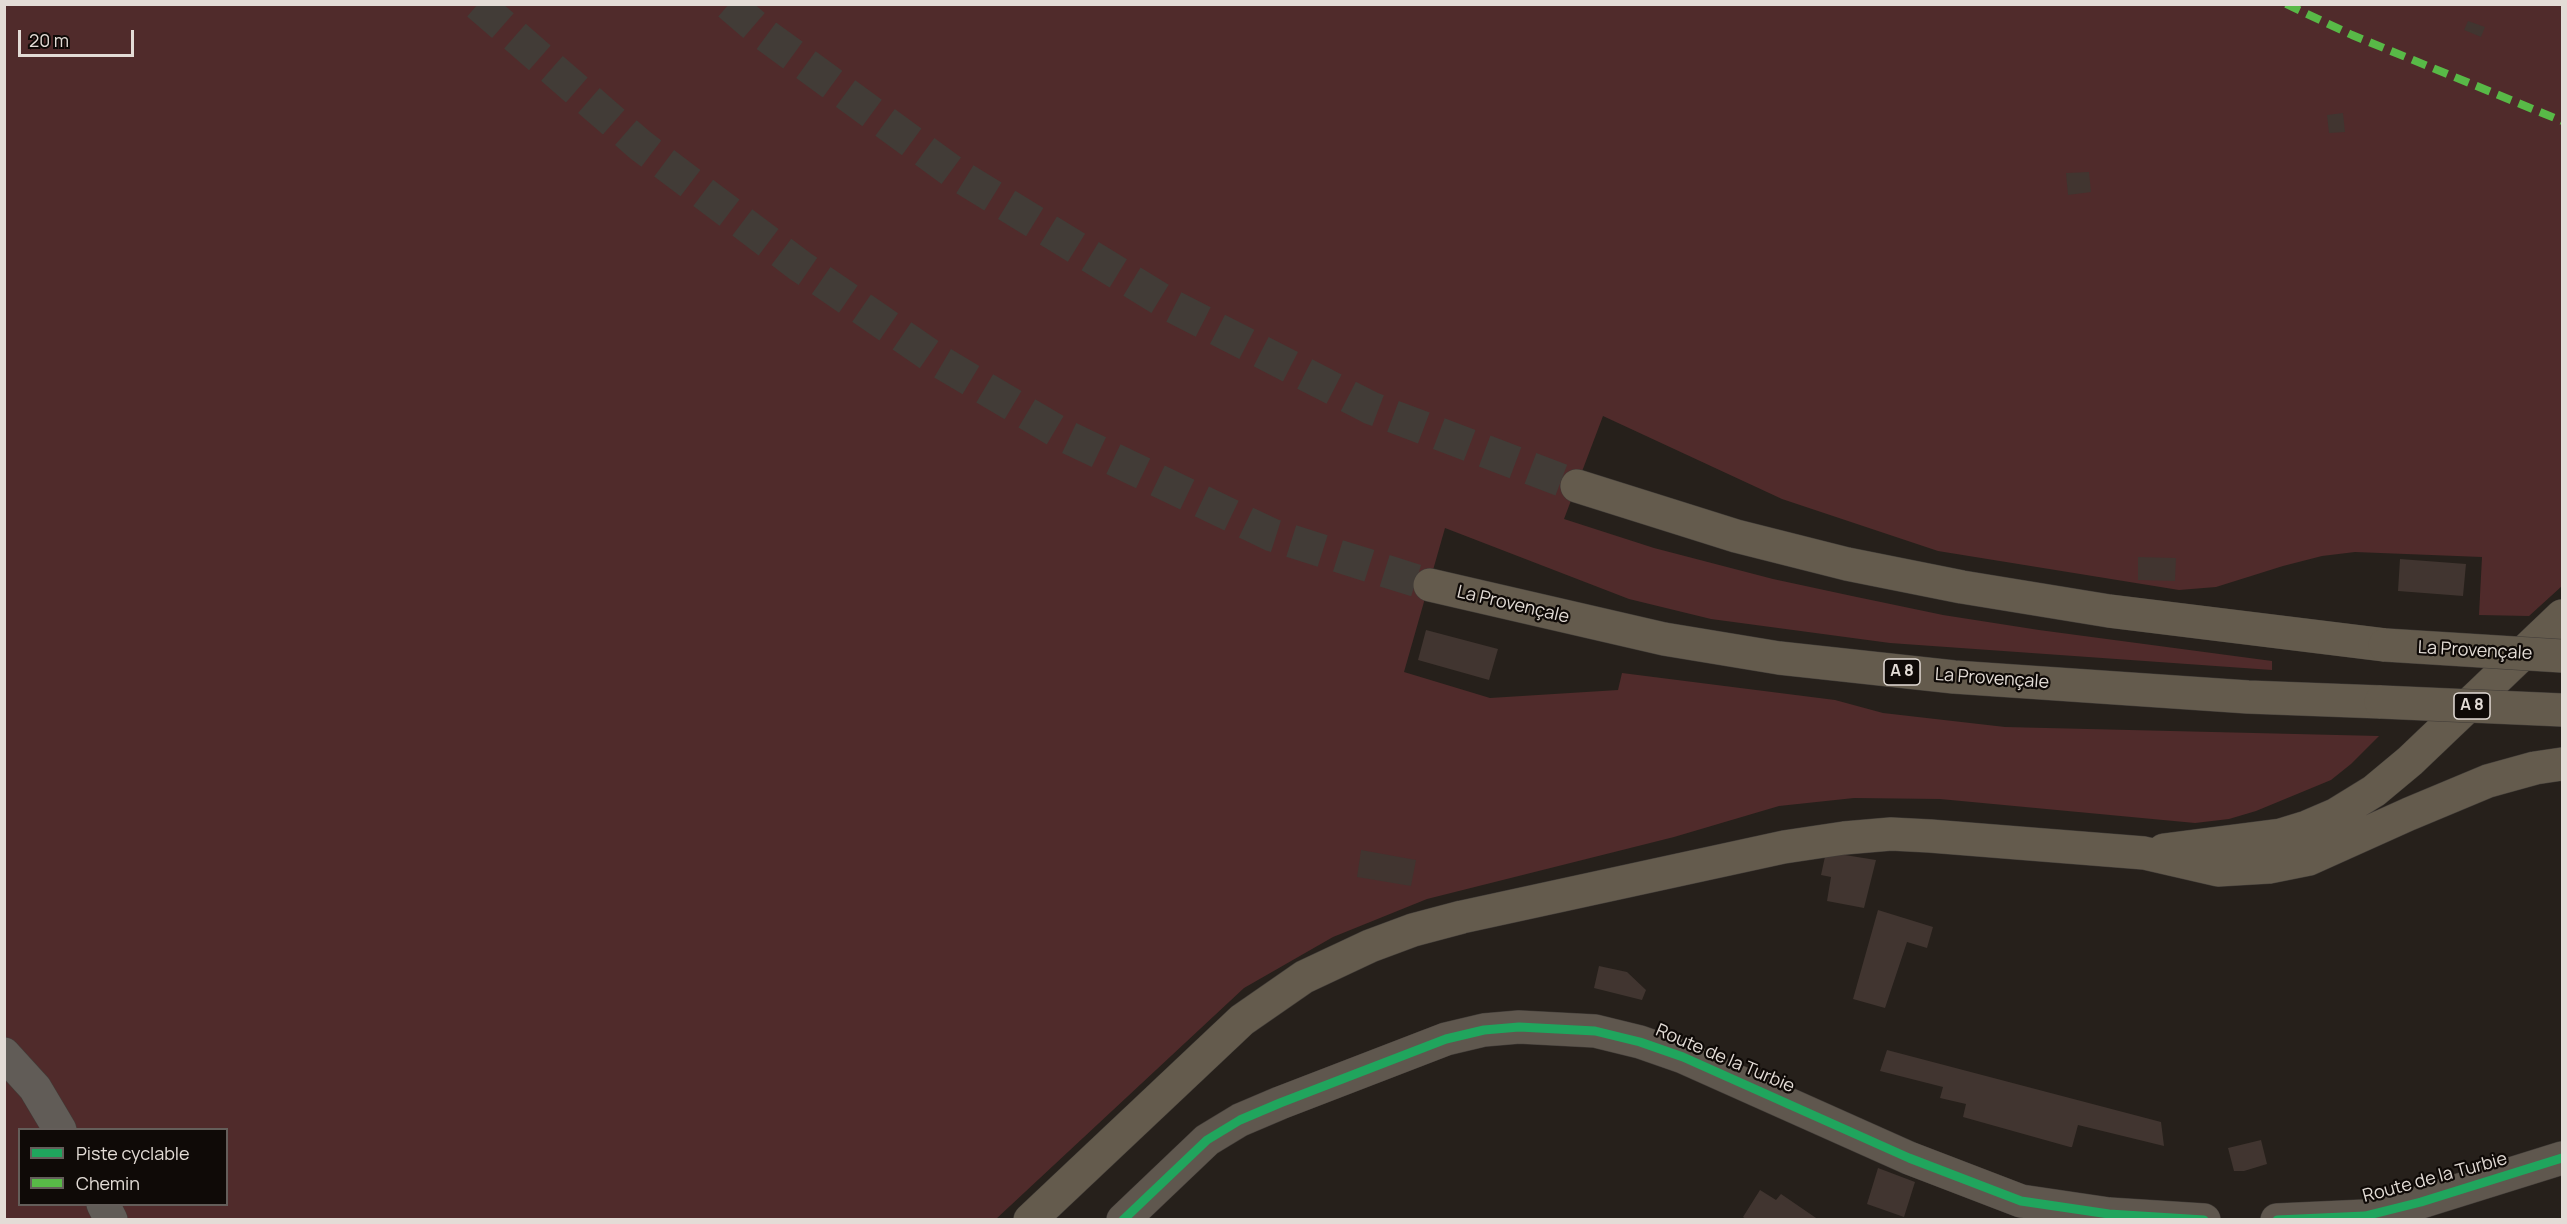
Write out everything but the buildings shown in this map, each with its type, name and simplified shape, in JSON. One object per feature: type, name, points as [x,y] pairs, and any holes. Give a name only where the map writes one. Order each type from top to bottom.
[{"type":"highway","name":"La Provençale","points":[[1577,486],[1736,536],[1847,564],[1962,587],[2109,611],[2385,645],[2562,656]]},
{"type":"highway","name":"La Provençale","points":[[1430,585],[1664,639],[1779,658],[1954,677],[2248,697],[2562,710]]},
{"type":"highway","points":[[2144,854],[2281,835],[2307,828],[2335,815],[2374,791],[2410,761],[2562,616]]},
{"type":"highway","points":[[1030,1220],[1242,1020],[1304,977],[1370,946],[1413,930],[1462,917],[1773,850],[1844,838],[1891,834],[2144,854],[2218,870],[2269,867],[2309,859],[2488,781],[2535,768],[2562,764]]},
{"type":"main road","name":"Route de la Turbie","points":[[1123,1220],[1207,1140],[1240,1120],[1280,1102],[1446,1039],[1484,1030],[1519,1027],[1595,1031],[1640,1042],[1683,1057],[1908,1158],[2021,1201],[2109,1214],[2204,1220]]},
{"type":"main road","name":"Route de la Turbie","points":[[2277,1220],[2365,1216],[2421,1202],[2562,1158]]},
{"type":"lane","points":[[4,1054],[35,1088],[59,1128]]},
{"type":"lane","points":[[104,1206],[111,1220]]},
{"type":"shaded area","points":[[5,5],[2562,5],[2562,586],[2529,616],[2479,615],[2482,557],[2355,552],[2322,556],[2216,587],[2179,590],[1938,551],[1782,499],[1603,416],[1564,519],[1654,548],[1773,579],[1852,596],[1943,615],[2039,630],[2272,661],[2272,670],[1890,643],[1711,619],[1629,599],[1445,528],[1404,672],[1490,698],[1618,690],[1622,673],[1835,700],[1883,713],[2005,727],[2379,736],[2331,780],[2256,811],[2229,819],[2195,823],[1940,799],[1854,798],[1779,806],[1674,837],[1427,899],[1333,937],[1244,988],[996,1219],[5,1220]]},
{"type":"tunnel","points":[[478,4],[640,145],[800,266],[937,360],[1065,436],[1272,535],[1430,585]]},
{"type":"tunnel","points":[[729,4],[764,34],[953,172],[1170,305],[1371,408],[1577,486]]},
{"type":"marked path","points":[[2286,4],[2352,35],[2562,121]]},
{"type":"cycle path","points":[[1123,1220],[1207,1140],[1240,1120],[1446,1039],[1484,1030],[1519,1027],[1595,1031],[1640,1042],[1683,1057],[1909,1158],[2021,1201],[2109,1214],[2204,1220]]},
{"type":"cycle path","points":[[2277,1220],[2365,1216],[2421,1202],[2562,1158]]}]
